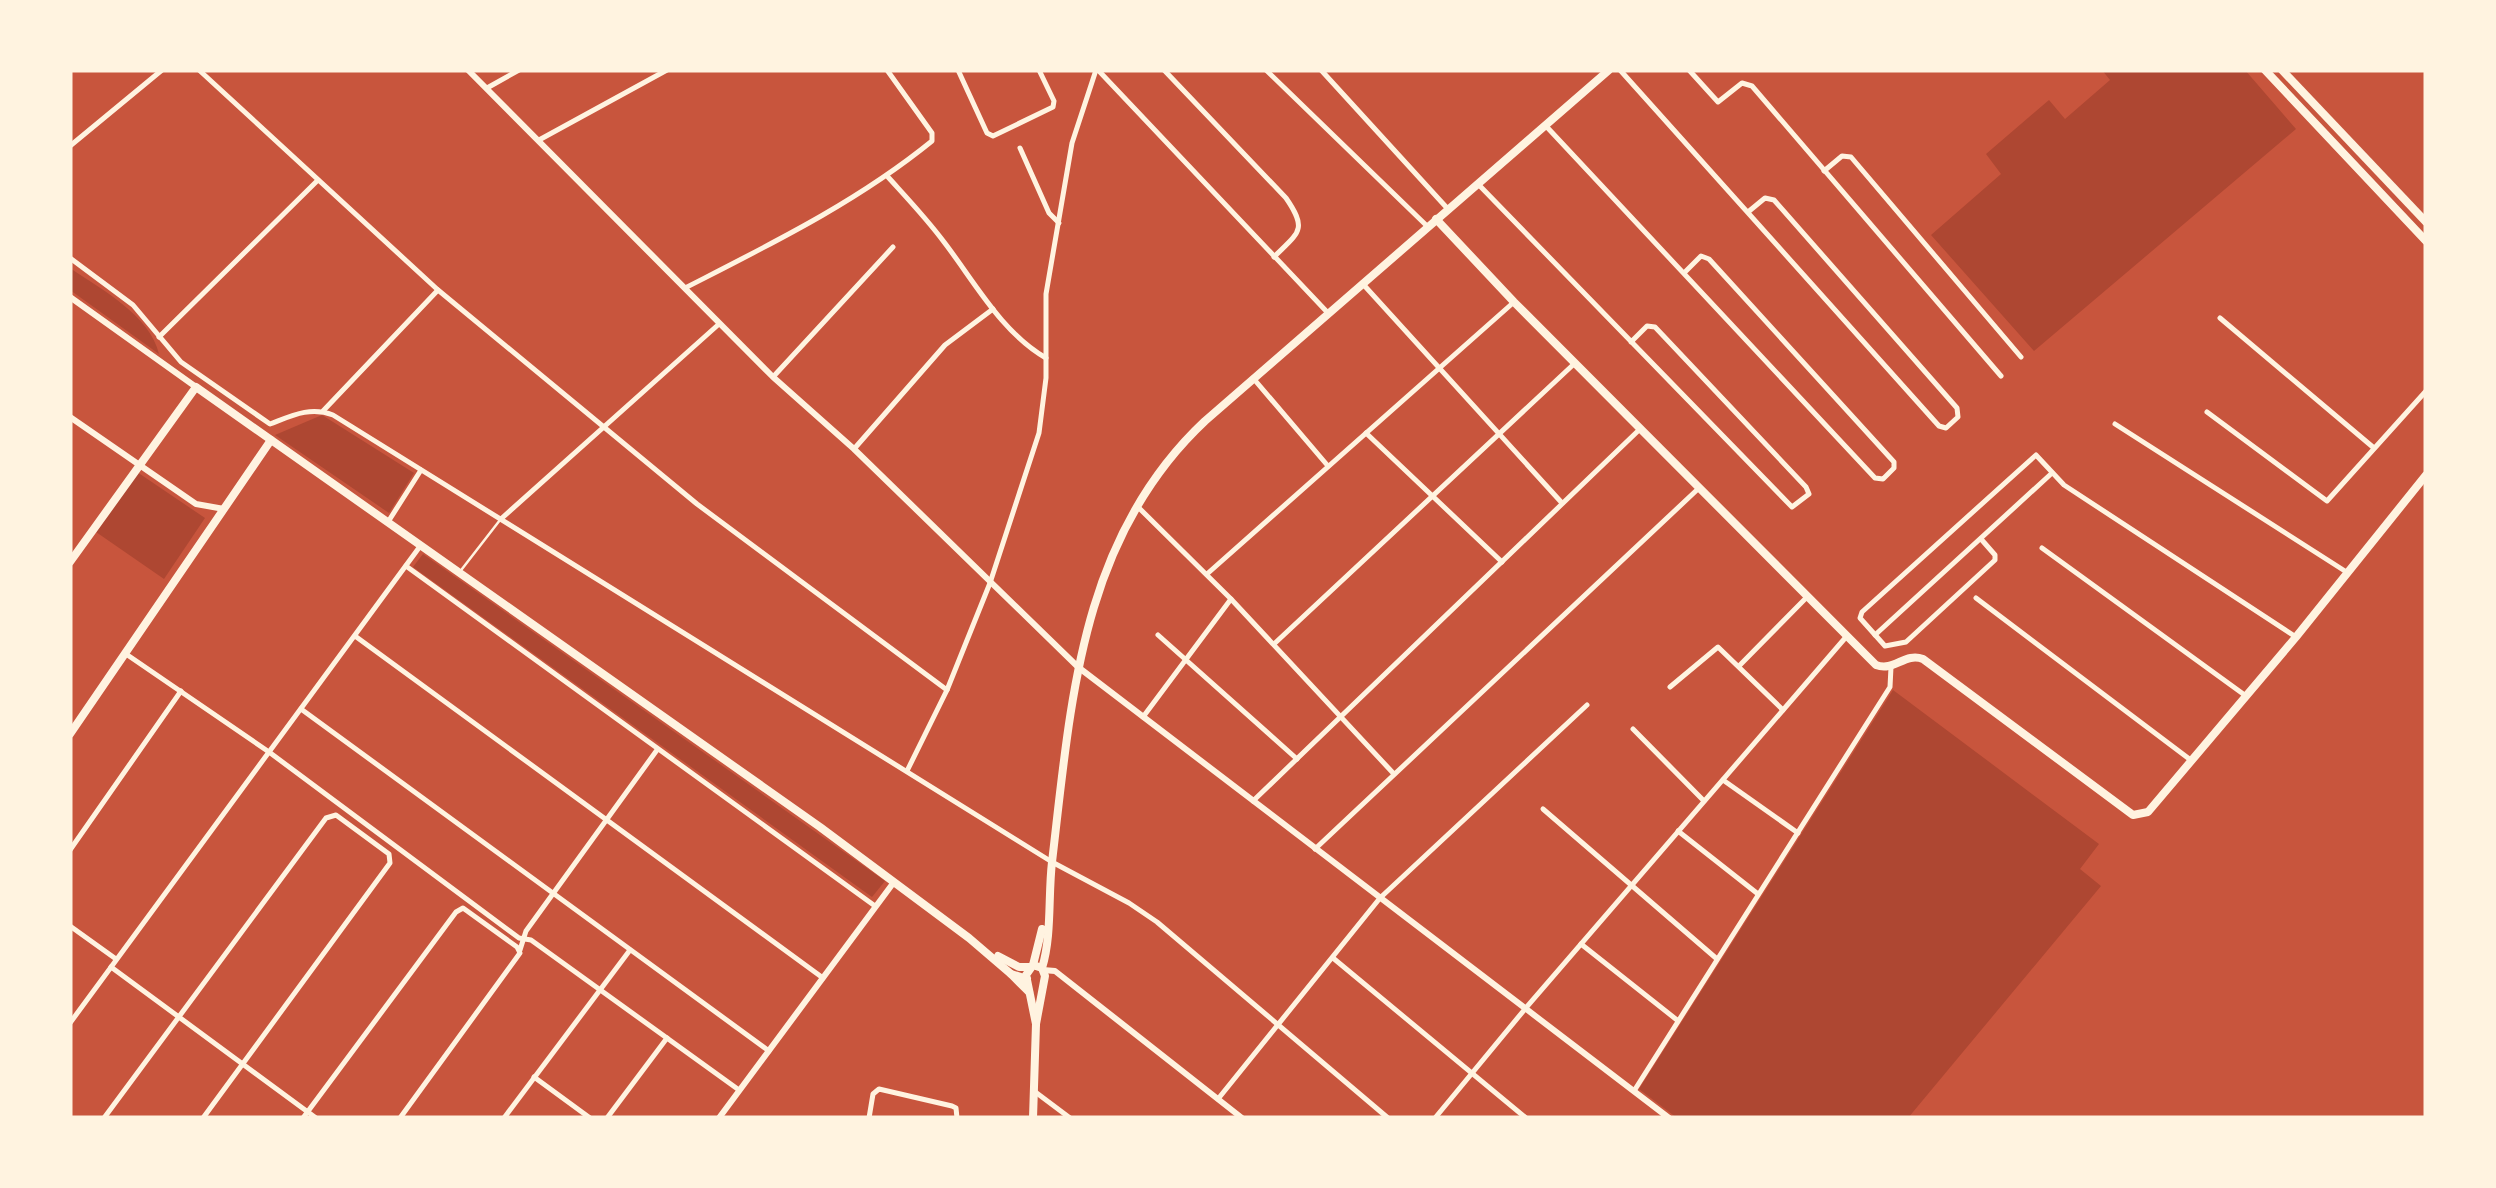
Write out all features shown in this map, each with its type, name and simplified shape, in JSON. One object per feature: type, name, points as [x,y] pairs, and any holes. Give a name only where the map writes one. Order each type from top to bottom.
[{"type":"main road","points":[[1033,1118],[1039,971],[1078,667],[1096,592],[1135,504],[1184,440],[1609,70]]},
{"type":"main road","points":[[2265,70],[2426,241]]},
{"type":"main road","points":[[2282,70],[2426,222]]},
{"type":"main road","points":[[1436,219],[1876,665],[1891,667],[1911,656],[1923,658],[2125,811],[2139,816],[2148,812],[2192,761],[2426,476]]},
{"type":"main road","points":[[70,562],[196,388],[894,882],[1012,974],[1033,1000]]},
{"type":"main road","points":[[70,734],[271,440]]},
{"type":"main road","points":[[968,938],[1013,965],[1039,971]]},
{"type":"main road","points":[[1012,974],[1036,984],[1039,971]]},
{"type":"main road","points":[[1036,1024],[1026,972],[1039,971]]},
{"type":"street","points":[[70,146],[162,70]]},
{"type":"street","points":[[199,70],[438,290],[697,504],[946,690]]},
{"type":"street","points":[[468,70],[774,377],[854,449],[1078,667],[1666,1117]]},
{"type":"street","points":[[486,88],[519,70]]},
{"type":"street","points":[[539,140],[668,70]]},
{"type":"street","points":[[685,288],[788,235],[888,176],[932,141],[932,133],[887,70]]},
{"type":"street","points":[[958,70],[987,134],[993,136],[1053,107],[1040,70]]},
{"type":"street","points":[[906,772],[946,690],[990,583],[1039,433],[1046,358],[1046,294],[1072,143],[1097,70],[1328,314]]},
{"type":"street","points":[[1164,70],[1298,214],[1299,232],[1274,257]]},
{"type":"street","points":[[1266,70],[1427,226]]},
{"type":"street","points":[[1321,70],[1448,209]]},
{"type":"street","points":[[1620,70],[1939,426],[1946,428],[1958,417],[1958,408],[1774,200],[1765,198],[1748,212]]},
{"type":"street","points":[[1689,70],[1718,102],[1742,84],[1752,86],[2001,376]]},
{"type":"street","points":[[1545,125],[1875,478],[1883,479],[1894,468],[1894,462],[1709,259],[1702,256],[1684,273]]},
{"type":"street","points":[[1020,148],[1049,213],[1059,223]]},
{"type":"street","points":[[1824,171],[1842,156],[1851,157],[2021,357]]},
{"type":"street","points":[[888,176],[943,240],[994,309],[1028,346],[1046,358]]},
{"type":"street","points":[[159,337],[317,181]]},
{"type":"street","points":[[1477,184],[1631,342],[1792,507],[1808,494],[1806,487],[1655,327],[1647,326],[1631,342]]},
{"type":"street","points":[[774,377],[893,247]]},
{"type":"street","points":[[70,258],[124,297],[181,362],[270,424]]},
{"type":"street","points":[[1362,284],[1562,503]]},
{"type":"street","points":[[323,411],[438,290]]},
{"type":"street","points":[[70,297],[196,388]]},
{"type":"street","points":[[1207,574],[1514,302]]},
{"type":"street","points":[[854,449],[945,346],[994,309]]},
{"type":"street","points":[[2220,318],[2374,448]]},
{"type":"street","points":[[501,519],[720,324]]},
{"type":"street","points":[[1274,644],[1574,363]]},
{"type":"street","points":[[1253,378],[1328,466]]},
{"type":"street","points":[[2207,412],[2324,502],[2333,497],[2426,391]]},
{"type":"street","points":[[262,434],[270,424],[301,412],[323,411],[421,470],[1052,862],[1157,922],[1388,1118]]},
{"type":"street","points":[[70,417],[196,504],[224,509]]},
{"type":"street","points":[[2114,424],[2348,573]]},
{"type":"street","points":[[1253,801],[1640,429]]},
{"type":"street","points":[[1366,432],[1502,562]]},
{"type":"street","points":[[1981,539],[1995,560],[1902,644],[1888,647],[1860,618],[1862,612],[2036,455],[2055,476],[2296,637]]},
{"type":"street","points":[[388,522],[421,470]]},
{"type":"street","points":[[1875,636],[2055,476]]},
{"type":"street","points":[[1315,849],[1699,488]]},
{"type":"street","points":[[1135,504],[1231,599],[1394,774]]},
{"type":"street","points":[[70,1023],[421,546]]},
{"type":"street","points":[[2042,548],[2246,696]]},
{"type":"street","points":[[406,566],[876,906]]},
{"type":"street","points":[[1740,666],[1806,598]]},
{"type":"street","points":[[1976,598],[2192,761]]},
{"type":"street","points":[[1143,718],[1231,599]]},
{"type":"street","points":[[1158,635],[1297,758]]},
{"type":"street","points":[[355,636],[822,978]]},
{"type":"street","points":[[1435,1118],[1846,637]]},
{"type":"street","points":[[1670,687],[1718,647],[1783,710]]},
{"type":"street","points":[[126,654],[269,752],[523,940],[531,940],[739,1090]]},
{"type":"street","points":[[1634,1091],[1890,687],[1891,667]]},
{"type":"street","points":[[70,850],[181,692]]},
{"type":"street","points":[[1218,1100],[1380,898],[1588,705]]},
{"type":"street","points":[[301,709],[768,1051]]},
{"type":"street","points":[[1633,729],[1704,801]]},
{"type":"street","points":[[400,1118],[520,953],[526,931],[658,749]]},
{"type":"street","points":[[1723,780],[1799,833]]},
{"type":"street","points":[[1543,809],[1717,959]]},
{"type":"street","points":[[104,1118],[326,818],[336,815],[389,854],[390,863],[203,1118]]},
{"type":"street","points":[[363,834],[369,826]]},
{"type":"street","points":[[1678,831],[1759,894]]},
{"type":"street","points":[[719,1118],[894,882]]},
{"type":"street","points":[[305,1115],[456,912],[463,908],[520,953]]},
{"type":"street","points":[[70,926],[117,960]]},
{"type":"street","points":[[1581,944],[1678,1020]]},
{"type":"street","points":[[504,1118],[630,950]]},
{"type":"street","points":[[1333,958],[1526,1118]]},
{"type":"street","points":[[111,967],[305,1115],[316,1118]]},
{"type":"street","points":[[1039,971],[1055,971],[1242,1118]]},
{"type":"street","points":[[607,1118],[667,1038]]},
{"type":"street","points":[[534,1077],[590,1118]]},
{"type":"street","points":[[869,1118],[873,1094],[879,1088],[952,1106],[957,1118]]},
{"type":"street","points":[[1034,1091],[1070,1118]]},
{"type":"lane","points":[[460,572],[501,519]]},
{"type":"shaded area","points":[[2102,70],[2245,70],[2296,129],[2034,351],[1931,235],[2001,174],[1986,154],[2049,100],[2065,119],[2110,80]]},
{"type":"shaded area","points":[[70,268],[135,315],[154,340],[159,354],[70,290]]},
{"type":"shaded area","points":[[322,415],[414,473],[389,513],[275,435]]},
{"type":"shaded area","points":[[137,472],[205,518],[164,579],[96,532]]},
{"type":"shaded area","points":[[423,554],[885,881],[872,897],[413,567]]},
{"type":"shaded area","points":[[1893,690],[2099,844],[2080,869],[2101,886],[1908,1118],[1677,1118],[1639,1089]]}]
